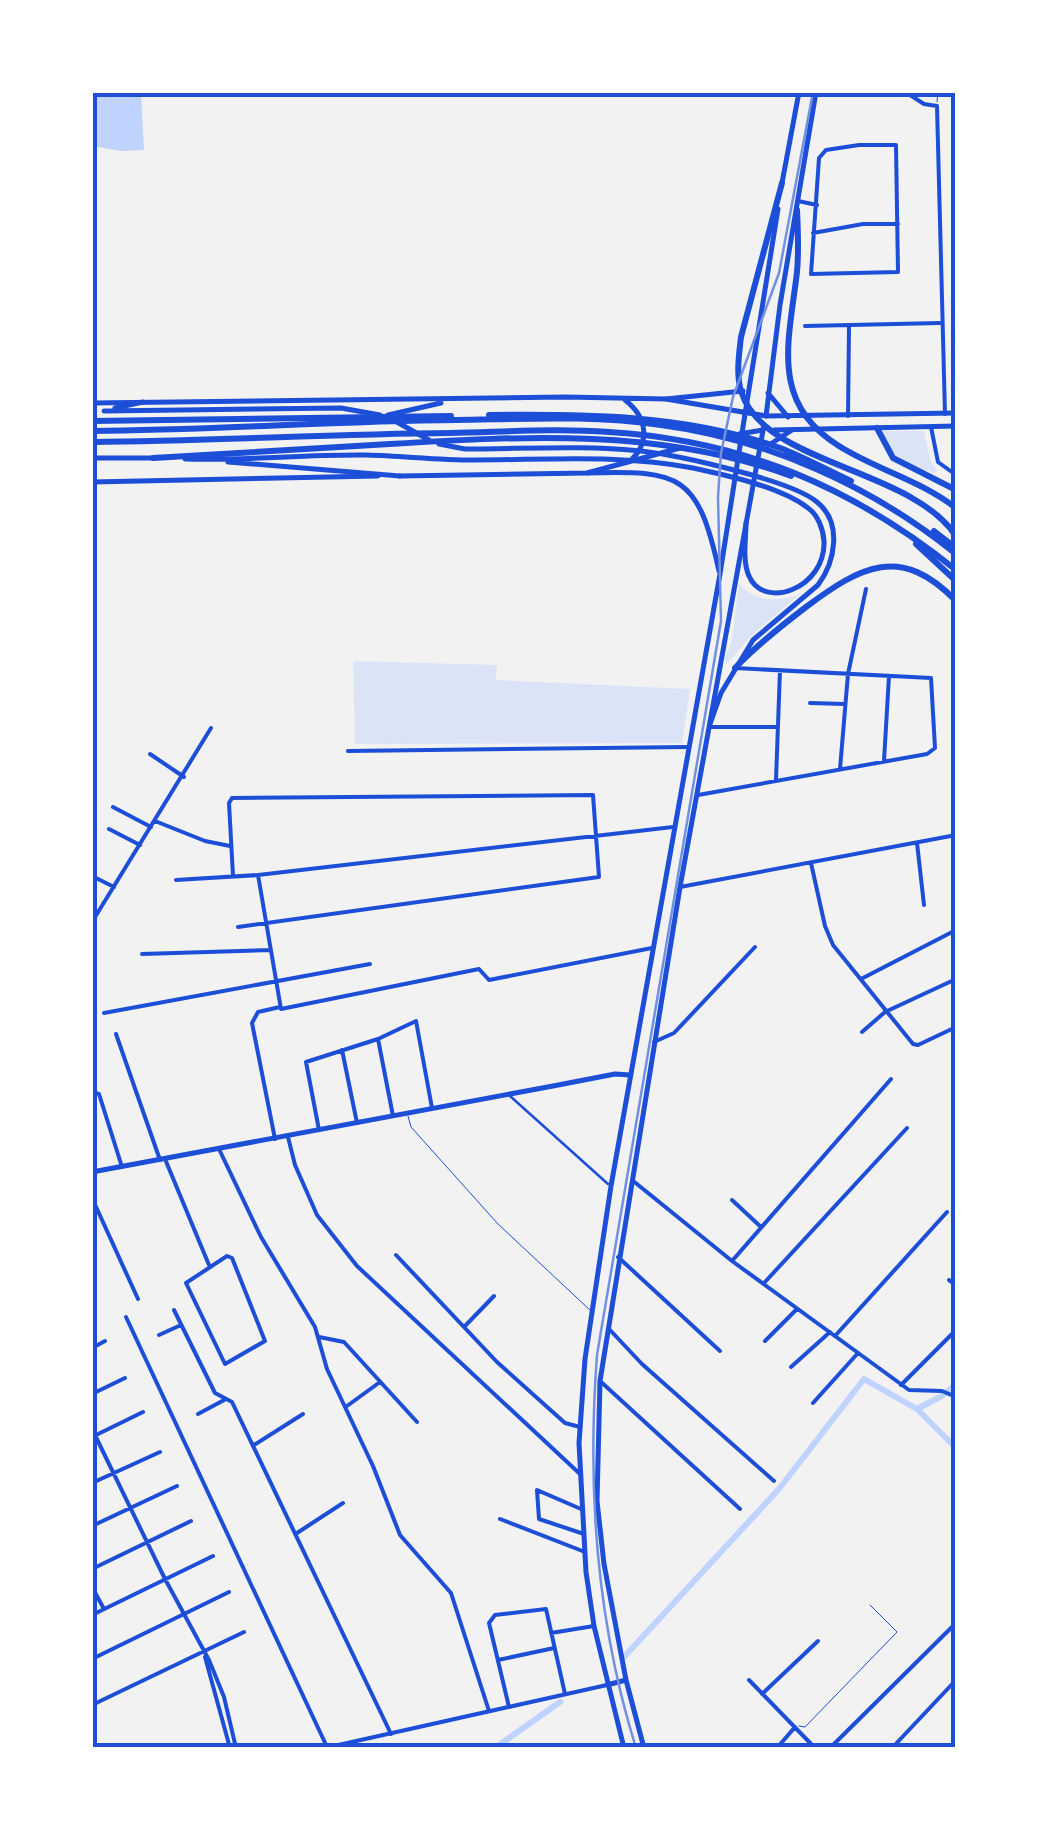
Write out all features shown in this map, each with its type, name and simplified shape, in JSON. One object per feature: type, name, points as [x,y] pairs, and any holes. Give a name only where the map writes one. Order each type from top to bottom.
[{"type":"highway","points":[[782,183],[741,337],[738,363],[742,392],[750,408],[771,431],[910,495],[934,512],[956,536]]},
{"type":"highway","points":[[798,206],[796,277],[787,350],[790,382],[801,412],[841,448],[918,484],[956,508]]},
{"type":"highway","points":[[92,421],[565,414],[662,420],[780,448],[869,489],[909,513],[956,551]]},
{"type":"highway","points":[[92,431],[564,419],[660,424],[779,455],[864,491],[956,551]]},
{"type":"highway","points":[[877,428],[893,458],[956,490]]},
{"type":"highway","points":[[92,442],[564,431],[658,436],[712,447],[818,482],[888,519],[956,570]]},
{"type":"highway","points":[[152,458],[463,439],[564,437],[657,443],[774,470],[861,506],[929,554],[956,581]]},
{"type":"highway","points":[[735,668],[779,627],[832,587],[863,570],[892,566],[919,572],[940,584],[956,601]]},
{"type":"main road","points":[[624,1748],[594,1626],[585,1552],[580,1427],[591,1311],[720,574],[799,92]]},
{"type":"main road","points":[[644,1748],[626,1680],[598,1516],[600,1381],[680,887],[764,430],[780,306],[816,92]]},
{"type":"main road","points":[[666,400],[749,391]]},
{"type":"main road","points":[[768,393],[788,417]]},
{"type":"main road","points":[[92,402],[622,398],[666,400],[766,416],[956,414]]},
{"type":"main road","points":[[622,398],[638,413],[644,428],[640,452],[627,464]]},
{"type":"main road","points":[[386,416],[452,400]]},
{"type":"main road","points":[[92,413],[143,402]]},
{"type":"main road","points":[[104,411],[366,411],[391,418],[433,442],[465,449],[641,452],[695,460],[770,482],[818,502],[830,520],[834,543],[830,565],[808,594],[762,630],[721,693],[710,725]]},
{"type":"main road","points":[[886,414],[881,420],[887,428]]},
{"type":"main road","points":[[857,416],[877,428]]},
{"type":"main road","points":[[587,472],[700,442],[764,430],[956,426]]},
{"type":"main road","points":[[760,452],[792,430]]},
{"type":"main road","points":[[216,460],[365,455],[470,460],[626,458],[671,464],[746,481],[810,508],[823,532],[824,549],[813,578],[785,592],[768,592],[756,586],[745,561],[746,523]]},
{"type":"main road","points":[[92,458],[216,460],[400,476]]},
{"type":"main road","points":[[92,482],[640,471],[664,474],[683,485],[698,502],[710,531],[720,574]]},
{"type":"main road","points":[[664,886],[680,887]]},
{"type":"main road","points":[[92,1172],[616,1074],[648,1079]]},
{"type":"main road","points":[[607,1684],[626,1680]]},
{"type":"street","points":[[832,92],[910,95],[924,104],[937,106],[945,414]]},
{"type":"street","points":[[807,149],[823,153],[860,145],[896,145],[898,272],[811,274],[816,175],[823,153]]},
{"type":"street","points":[[798,206],[816,205]]},
{"type":"street","points":[[814,233],[863,224],[898,224]]},
{"type":"street","points":[[805,326],[942,323]]},
{"type":"street","points":[[848,327],[848,416]]},
{"type":"street","points":[[943,353],[956,353]]},
{"type":"street","points":[[931,427],[938,462],[956,475]]},
{"type":"street","points":[[840,769],[848,674],[866,588]]},
{"type":"street","points":[[697,795],[927,754],[935,748],[933,680],[735,668]]},
{"type":"street","points":[[776,781],[780,670]]},
{"type":"street","points":[[884,761],[890,676]]},
{"type":"street","points":[[810,703],[845,704]]},
{"type":"street","points":[[710,725],[778,727]]},
{"type":"street","points":[[92,922],[211,728]]},
{"type":"street","points":[[348,751],[689,747]]},
{"type":"street","points":[[150,754],[184,777]]},
{"type":"street","points":[[233,876],[229,803],[232,798],[593,795],[600,876],[238,927]]},
{"type":"street","points":[[113,807],[153,824],[230,846]]},
{"type":"street","points":[[176,880],[674,826]]},
{"type":"street","points":[[108,828],[140,844]]},
{"type":"street","points":[[680,887],[956,835]]},
{"type":"street","points":[[917,843],[924,905]]},
{"type":"street","points":[[811,863],[830,936],[885,1012],[915,1046],[956,1028]]},
{"type":"street","points":[[258,874],[280,1008]]},
{"type":"street","points":[[92,876],[114,887]]},
{"type":"street","points":[[861,979],[956,930]]},
{"type":"street","points":[[654,1042],[674,1033],[756,947]]},
{"type":"street","points":[[274,1139],[252,1023],[258,1012],[479,969],[489,980],[653,948]]},
{"type":"street","points":[[142,954],[270,950]]},
{"type":"street","points":[[104,1013],[370,964]]},
{"type":"street","points":[[862,1032],[885,1012],[956,980]]},
{"type":"street","points":[[320,1130],[306,1062],[416,1021],[432,1108]]},
{"type":"street","points":[[116,1034],[162,1160],[209,1266]]},
{"type":"street","points":[[378,1038],[393,1116]]},
{"type":"street","points":[[342,1050],[356,1123]]},
{"type":"street","points":[[732,1260],[891,1078]]},
{"type":"street","points":[[92,1092],[99,1094],[122,1167]]},
{"type":"street","points":[[509,1095],[611,1186]]},
{"type":"street","points":[[764,1284],[907,1128]]},
{"type":"street","points":[[288,1136],[295,1164],[317,1215],[357,1266],[580,1474]]},
{"type":"street","points":[[219,1148],[260,1237],[316,1326],[327,1369],[400,1535],[451,1593],[489,1712]]},
{"type":"street","points":[[632,1180],[732,1260],[908,1390],[942,1391],[956,1397]]},
{"type":"street","points":[[92,1198],[138,1299]]},
{"type":"street","points":[[732,1200],[761,1228]]},
{"type":"street","points":[[791,1367],[832,1334],[946,1212]]},
{"type":"street","points":[[227,1256],[232,1258],[264,1336],[262,1346],[231,1363],[222,1362],[186,1283],[209,1266],[227,1256]]},
{"type":"street","points":[[396,1256],[465,1326],[469,1335],[565,1423],[580,1427]]},
{"type":"street","points":[[618,1257],[720,1351]]},
{"type":"street","points":[[950,1280],[956,1285]]},
{"type":"street","points":[[465,1326],[494,1296]]},
{"type":"street","points":[[765,1341],[797,1308]]},
{"type":"street","points":[[174,1310],[215,1393],[232,1402],[391,1734]]},
{"type":"street","points":[[126,1317],[326,1747],[607,1684]]},
{"type":"street","points":[[158,1335],[182,1325]]},
{"type":"street","points":[[606,1326],[642,1364],[774,1481]]},
{"type":"street","points":[[902,1384],[956,1330]]},
{"type":"street","points":[[318,1337],[344,1342],[417,1422]]},
{"type":"street","points":[[92,1348],[105,1341]]},
{"type":"street","points":[[813,1403],[858,1353]]},
{"type":"street","points":[[92,1394],[126,1378]]},
{"type":"street","points":[[600,1381],[740,1508]]},
{"type":"street","points":[[346,1407],[380,1382]]},
{"type":"street","points":[[198,1414],[226,1398]]},
{"type":"street","points":[[94,1436],[143,1412]]},
{"type":"street","points":[[254,1446],[303,1414]]},
{"type":"street","points":[[92,1428],[224,1697],[233,1748]]},
{"type":"street","points":[[92,1483],[160,1452]]},
{"type":"street","points":[[92,1526],[177,1486]]},
{"type":"street","points":[[582,1510],[536,1490],[539,1519],[584,1534]]},
{"type":"street","points":[[296,1533],[343,1502]]},
{"type":"street","points":[[500,1518],[585,1552]]},
{"type":"street","points":[[92,1569],[191,1521]]},
{"type":"street","points":[[92,1615],[213,1556]]},
{"type":"street","points":[[92,1587],[104,1610]]},
{"type":"street","points":[[92,1659],[229,1592]]},
{"type":"street","points":[[509,1707],[489,1623],[490,1618],[518,1611],[546,1609],[565,1694]]},
{"type":"street","points":[[830,1748],[956,1622]]},
{"type":"street","points":[[551,1632],[594,1626]]},
{"type":"street","points":[[92,1706],[244,1632]]},
{"type":"street","points":[[762,1694],[818,1642]]},
{"type":"street","points":[[498,1660],[554,1648]]},
{"type":"street","points":[[749,1680],[815,1748]]},
{"type":"street","points":[[892,1748],[956,1680]]},
{"type":"street","points":[[777,1748],[796,1727]]},
{"type":"street","points":[[92,1736],[96,1748]]},
{"type":"lane","points":[[937,106],[938,92]]},
{"type":"lane","points":[[408,1113],[411,1127],[498,1224],[591,1311]]},
{"type":"lane","points":[[796,1727],[805,1727],[897,1632],[870,1605]]},
{"type":"shaded area","points":[[883,431],[924,431],[930,460],[937,470],[934,473],[917,467],[894,454]]},
{"type":"shaded area","points":[[739,583],[752,594],[767,599],[800,594],[750,637],[727,664],[724,659],[732,641]]},
{"type":"shaded area","points":[[353,661],[497,665],[496,680],[690,689],[682,743],[355,744]]},
{"type":"water","points":[[93,92],[141,93],[144,150],[93,146]]},
{"type":"waterway","points":[[624,1657],[779,1489],[864,1379],[917,1409],[956,1385]]},
{"type":"waterway","points":[[917,1409],[956,1448]]},
{"type":"waterway","points":[[495,1748],[560,1702]]},
{"type":"railway","points":[[636,1748],[612,1651],[598,1553],[593,1455],[597,1355],[721,621],[721,453],[733,397],[779,273],[813,92]]}]
